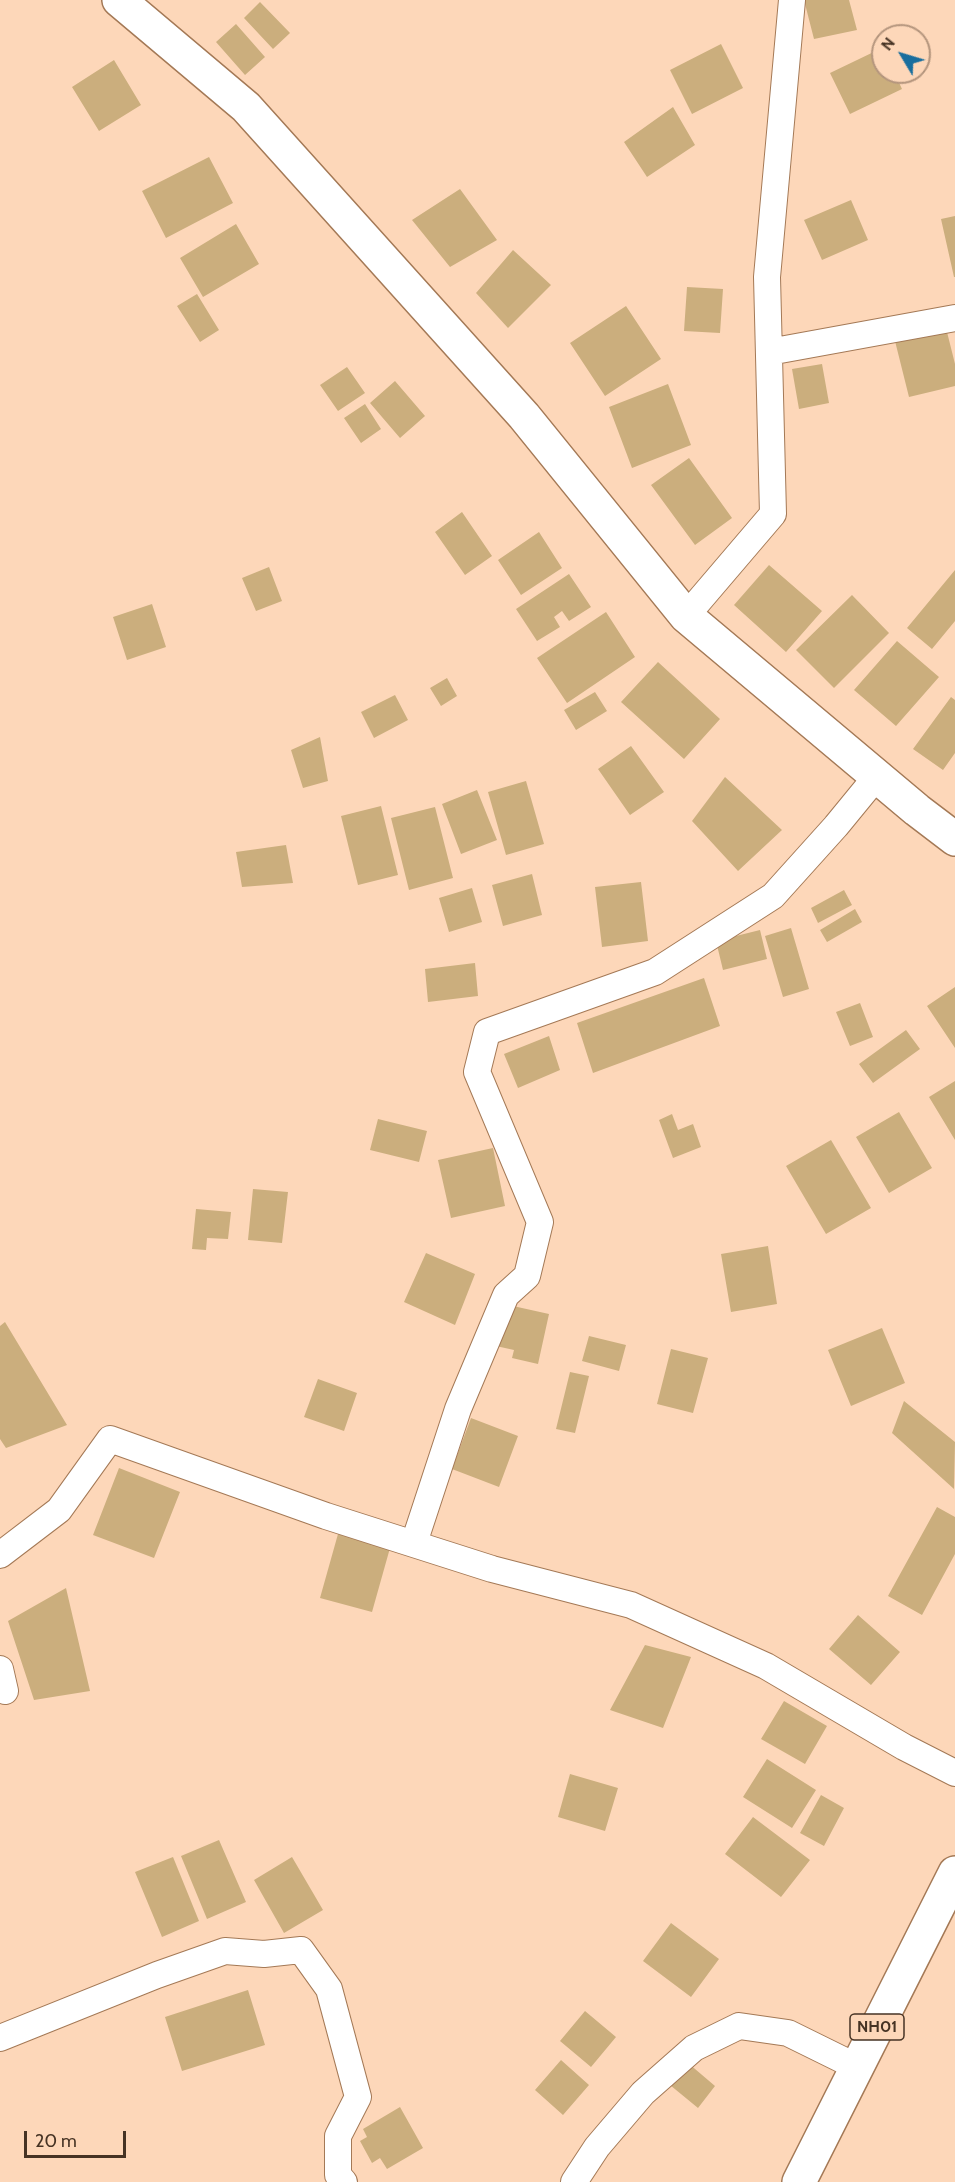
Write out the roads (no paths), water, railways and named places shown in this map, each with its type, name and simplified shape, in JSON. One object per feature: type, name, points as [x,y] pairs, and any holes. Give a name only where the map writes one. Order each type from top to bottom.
[{"type":"main road","points":[[118,0],[246,108],[524,416],[686,616],[955,839]]},
{"type":"main road","name":"NH01","points":[[799,2182],[955,1873]]},
{"type":"street","points":[[686,616],[773,514],[767,277],[792,0]]},
{"type":"street","points":[[769,352],[955,318]]},
{"type":"street","points":[[414,1543],[458,1409],[506,1295],[527,1276],[540,1222],[477,1072],[487,1032],[656,972],[773,896],[877,776]]},
{"type":"street","points":[[0,1555],[59,1509],[110,1439],[326,1516],[492,1569],[631,1605],[766,1666],[904,1748],[955,1773]]},
{"type":"street","points":[[0,2038],[157,1975],[225,1951],[264,1954],[301,1950],[329,1989],[358,2097],[338,2136],[338,2175],[344,2182]]},
{"type":"street","points":[[574,2182],[597,2147],[643,2093],[694,2048],[739,2026],[788,2033],[857,2067]]}]
